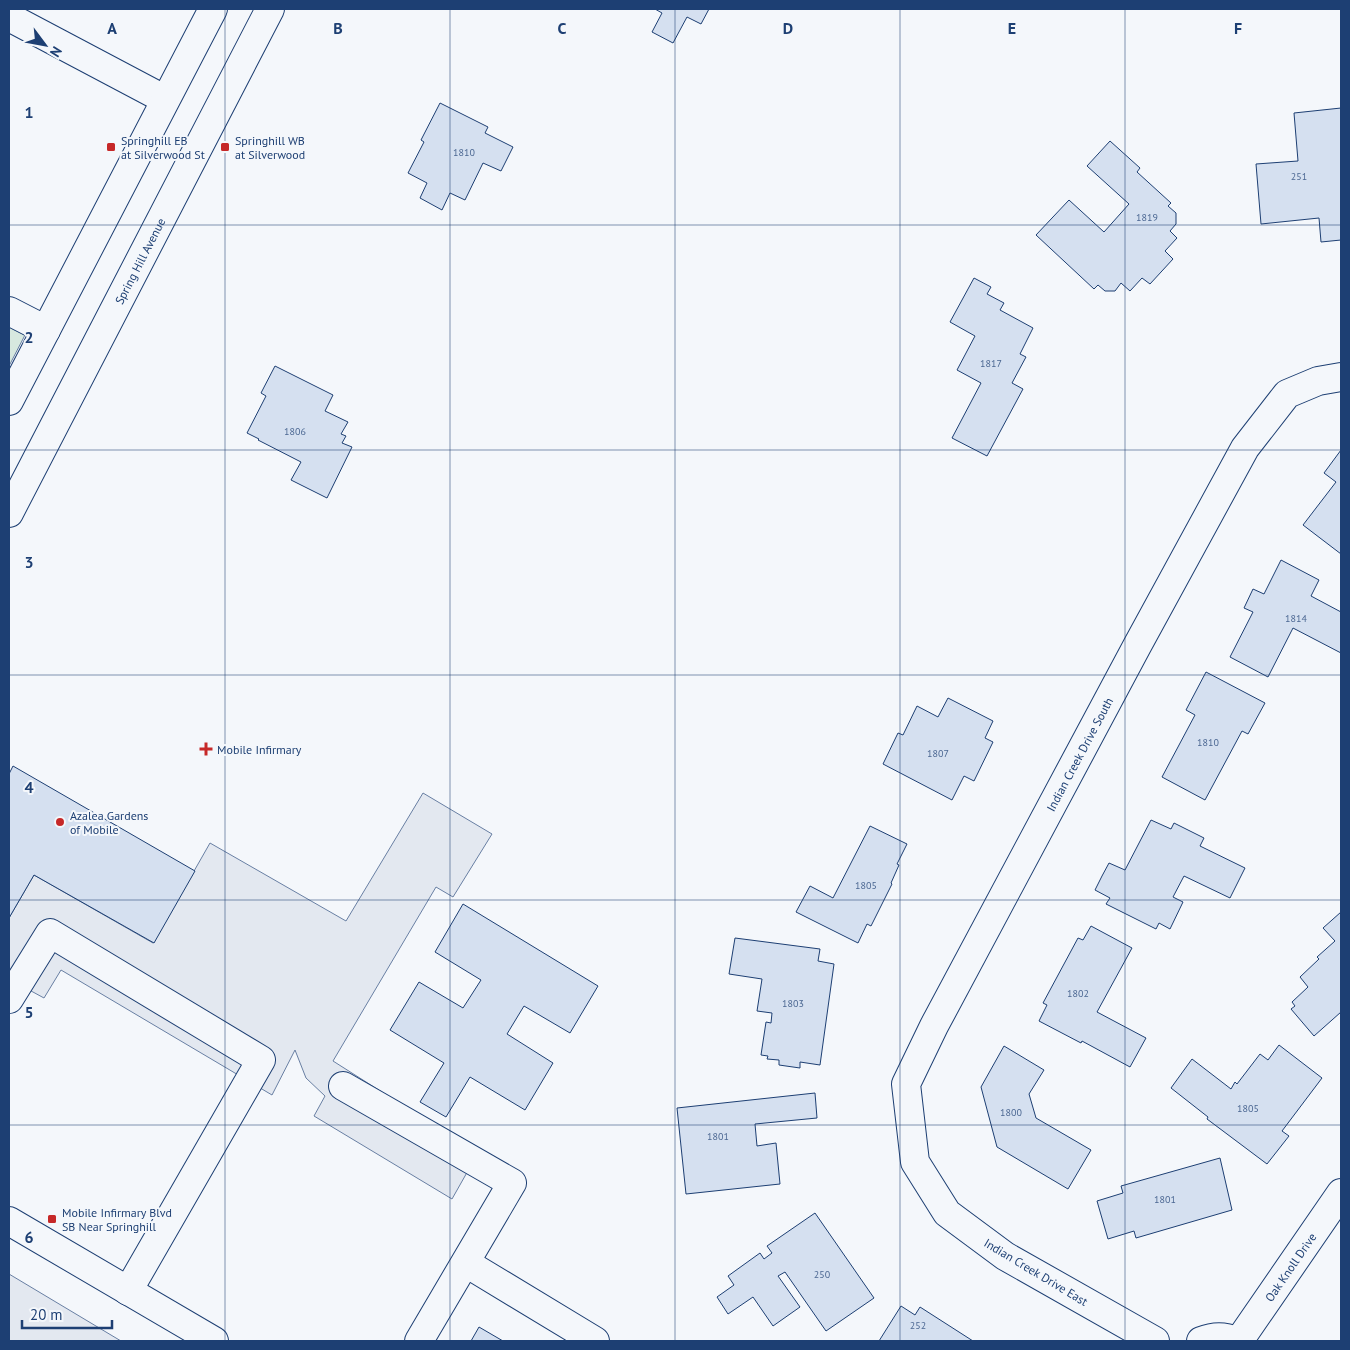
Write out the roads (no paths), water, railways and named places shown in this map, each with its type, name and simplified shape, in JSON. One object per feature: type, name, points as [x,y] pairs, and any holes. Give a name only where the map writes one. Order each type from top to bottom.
[{"type":"street","points":[[9,401],[212,9]]},
{"type":"street","name":"Spring Hill Avenue","points":[[9,513],[270,9]]},
{"type":"street","points":[[9,17],[164,100]]},
{"type":"street","points":[[9,312],[46,330]]},
{"type":"street","name":"Indian Creek Drive South","points":[[915,1162],[906,1084],[934,1026],[1137,646],[1246,448],[1287,394],[1330,379]]},
{"type":"street","points":[[9,999],[50,933],[261,1060],[128,1291]]},
{"type":"street","points":[[342,1086],[512,1183],[419,1341]]},
{"type":"street","name":"Indian Creek Drive East","points":[[915,1162],[947,1213],[1005,1256],[1156,1341]]},
{"type":"street","name":"Oak Knoll Drive","points":[[1238,1341],[1341,1192]]},
{"type":"street","points":[[9,1221],[214,1341]]},
{"type":"street","points":[[466,1263],[595,1341]]},
{"type":"street","points":[[1201,1341],[1214,1337],[1238,1341]]},
{"type":"place","name":"Springhill EB at Silverwood St","points":[[111,147]]},
{"type":"place","name":"Springhill WB at Silverwood","points":[[225,147]]},
{"type":"place","name":"Mobile Infirmary","points":[[206,749]]},
{"type":"place","name":"Azalea Gardens of Mobile","points":[[60,822]]},
{"type":"place","name":"Mobile Infirmary Blvd SB Near Springhill","points":[[52,1219]]}]
